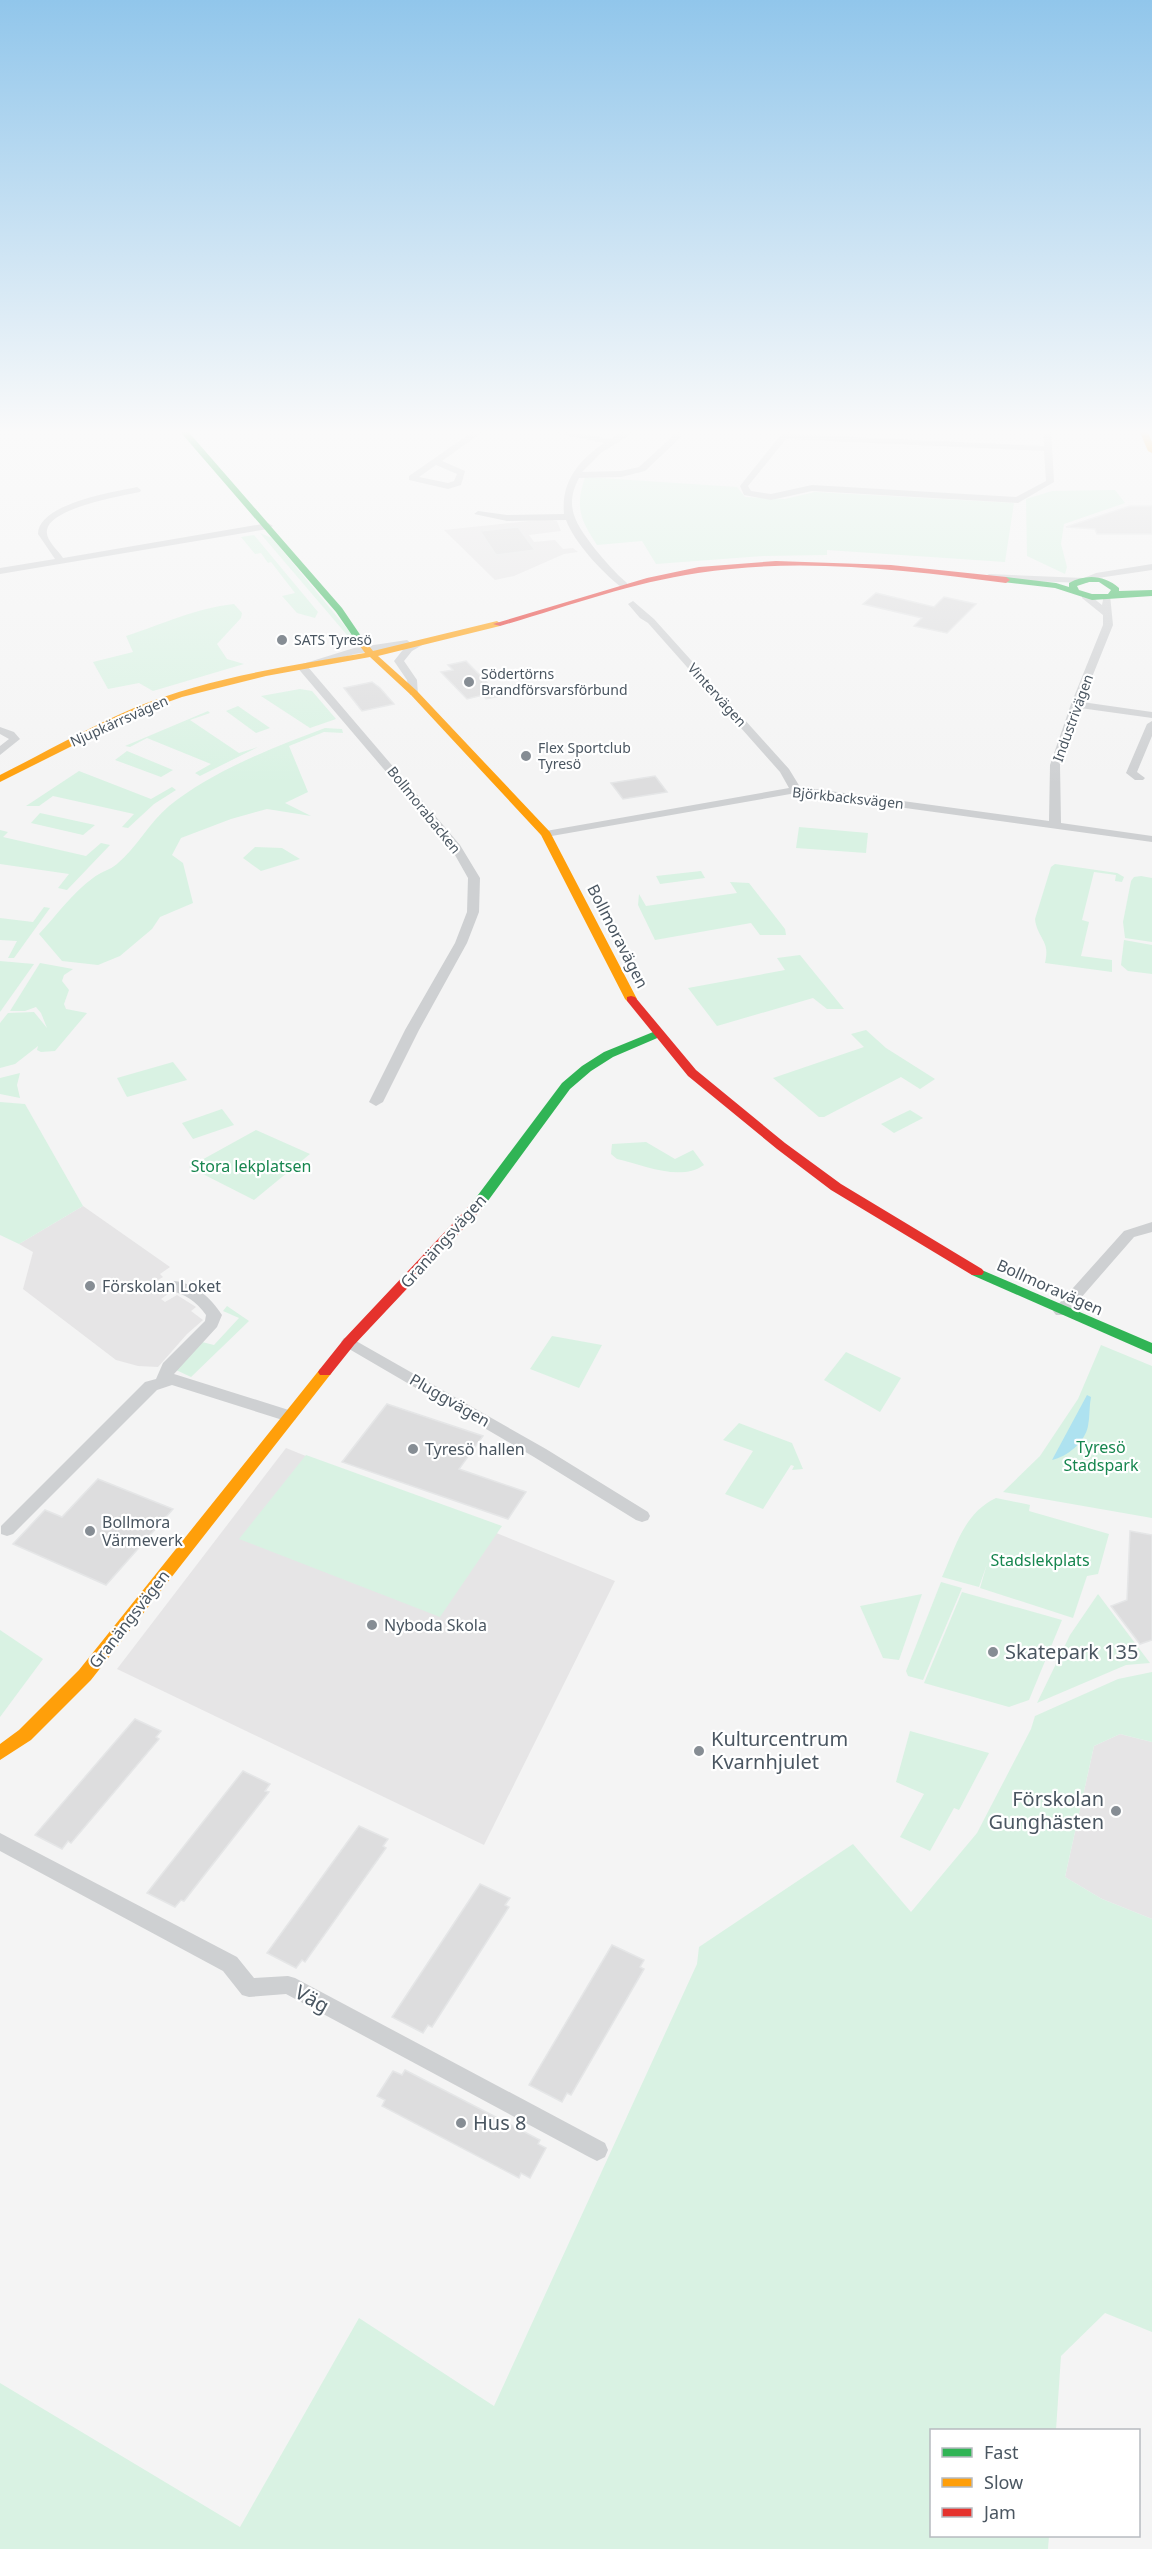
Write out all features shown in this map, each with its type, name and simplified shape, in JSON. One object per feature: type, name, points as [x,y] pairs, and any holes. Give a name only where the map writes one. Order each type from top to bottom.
[{"type":"main road","name":"Bollmoravägen","points":[[286,547],[375,651],[546,834],[627,994],[692,1073],[781,1146],[836,1187],[938,1248],[1152,1349]]},
{"type":"main road","name":"Njupkärrsvägen","points":[[4,779],[64,745],[137,710],[213,685],[421,643],[500,623],[624,585],[699,570],[792,562],[882,565],[1056,586],[1110,587],[1152,591]]},
{"type":"main road","name":"Granängsvägen","points":[[0,1753],[25,1735],[85,1675],[349,1342],[476,1208],[531,1130],[575,1076],[603,1056],[635,1041],[658,1034]]},
{"type":"main road","name":"Bollmoravägen","points":[[1065,1308],[1152,1338]]},
{"type":"street","points":[[51,547],[61,561]]},
{"type":"street","points":[[0,571],[144,547]]},
{"type":"street","points":[[589,547],[624,585]]},
{"type":"street","points":[[1082,587],[1110,587],[1152,567]]},
{"type":"street","points":[[1082,587],[1108,614]]},
{"type":"street","name":"Industrivägen","points":[[1055,825],[1055,765],[1076,704],[1108,624],[1110,587]]},
{"type":"street","name":"Vintervägen","points":[[633,604],[642,616],[651,621],[785,771],[796,790]]},
{"type":"street","name":"Njupkärrsvägen","points":[[375,651],[453,634]]},
{"type":"street","name":"Bollmoravägen","points":[[414,693],[412,680],[399,661],[408,649],[421,643]]},
{"type":"street","name":"Bollmorabacken","points":[[301,666],[456,847],[474,878],[473,912],[461,943],[376,1102]]},
{"type":"street","points":[[1076,704],[1152,716]]},
{"type":"street","points":[[1139,778],[1131,773],[1152,724]]},
{"type":"street","points":[[0,730],[15,739],[0,752]]},
{"type":"street","name":"Björkbacksvägen","points":[[546,834],[796,790],[1152,839]]},
{"type":"street","points":[[1065,1308],[1129,1234],[1152,1227]]},
{"type":"street","points":[[162,1382],[169,1367],[212,1323],[214,1315],[208,1306],[180,1285],[174,1286]]},
{"type":"street","name":"Pluggvägen","points":[[349,1342],[540,1453],[642,1516]]},
{"type":"street","points":[[7,1530],[151,1386],[172,1379],[289,1416]]},
{"type":"street","name":"Väg","points":[[0,1841],[230,1964],[249,1988],[288,1986],[597,2150]]},
{"type":"shaded area","points":[[461,547],[561,547],[563,549],[573,548],[578,552],[564,554],[514,576],[495,580]]},
{"type":"shaded area","name":"Förskolan Loket","points":[[83,1206],[170,1267],[160,1274],[163,1277],[153,1283],[168,1294],[161,1299],[165,1302],[177,1295],[196,1307],[191,1311],[203,1320],[187,1334],[158,1367],[138,1366],[116,1360],[23,1289],[33,1252],[19,1244]]},
{"type":"shaded area","name":"Nyboda Skola","points":[[286,1448],[615,1581],[484,1845],[117,1669]]},
{"type":"shaded area","name":"Förskolan Gunghästen","points":[[1120,1734],[1152,1742],[1152,1919],[1102,1899],[1065,1877],[1094,1746]]},
{"type":"green space","points":[[249,547],[264,547],[318,612],[315,618],[297,613],[282,596],[295,593],[271,562],[268,563],[261,553],[255,554]]},
{"type":"green space","points":[[272,547],[279,547],[358,642],[354,643]]},
{"type":"green space","points":[[646,547],[1007,547],[1005,562],[827,550],[827,555],[763,556],[656,564]]},
{"type":"green space","points":[[1027,547],[1062,547],[1067,567],[1065,574],[1027,556]]},
{"type":"green space","points":[[234,604],[242,613],[241,618],[217,644],[227,659],[244,664],[153,691],[139,683],[108,689],[93,662],[133,652],[126,636],[193,613]]},
{"type":"green space","points":[[300,689],[312,691],[336,719],[310,728],[261,696]]},
{"type":"green space","points":[[238,706],[270,728],[256,733],[226,711]]},
{"type":"green space","points":[[208,711],[210,713],[190,720],[239,753],[258,747],[200,776],[195,773],[211,764],[147,738],[130,747],[125,746]]},
{"type":"green space","points":[[325,728],[342,729],[343,733],[324,732],[289,746],[308,792],[285,803],[311,816],[267,809],[231,819],[181,838],[172,855],[183,863],[193,903],[160,917],[152,929],[120,956],[98,965],[62,961],[39,934],[79,890],[96,876],[117,864],[155,820],[186,793],[244,761]]},
{"type":"green space","points":[[127,751],[173,770],[161,777],[115,760]]},
{"type":"green space","points":[[79,771],[151,799],[172,787],[176,790],[154,804],[128,828],[122,827],[134,814],[53,796],[39,806],[26,806]]},
{"type":"green space","points":[[40,813],[95,825],[83,835],[31,823]]},
{"type":"green space","points":[[799,827],[868,833],[866,853],[796,848]]},
{"type":"green space","points":[[0,830],[8,832],[3,837],[86,856],[101,843],[110,845],[67,890],[58,888],[69,874],[0,864]]},
{"type":"green space","points":[[255,847],[282,848],[300,859],[261,871],[243,858]]},
{"type":"green space","points":[[1055,864],[1117,873],[1124,877],[1122,882],[1115,881],[1116,875],[1094,872],[1082,920],[1089,922],[1081,956],[1112,960],[1112,972],[1045,963],[1045,944],[1035,919],[1051,867]]},
{"type":"green space","points":[[701,871],[705,878],[660,884],[656,876]]},
{"type":"green space","points":[[1134,877],[1152,878],[1152,942],[1125,938],[1123,922],[1131,881]]},
{"type":"green space","points":[[730,882],[749,883],[785,929],[786,935],[760,935],[751,923],[655,940],[638,905],[639,894],[646,906],[737,893]]},
{"type":"green space","points":[[44,907],[50,908],[14,958],[8,958],[17,941],[0,940],[0,918],[33,922]]},
{"type":"green space","points":[[1124,940],[1152,945],[1152,974],[1128,971],[1121,965]]},
{"type":"green space","points":[[800,955],[844,1009],[827,1009],[813,998],[717,1026],[688,988],[785,970],[777,958]]},
{"type":"green space","points":[[0,961],[34,964],[0,1012]]},
{"type":"green space","points":[[40,963],[73,969],[64,975],[62,981],[69,990],[64,1004],[66,1009],[87,1013],[55,1051],[41,1052],[37,1050],[38,1046],[15,1064],[0,1068],[0,1023],[8,1013],[34,1012],[47,1028],[36,1007],[25,1011],[10,1011]]},
{"type":"green space","points":[[866,1030],[886,1048],[935,1079],[920,1089],[901,1077],[824,1117],[819,1117],[773,1078],[864,1047],[851,1034]]},
{"type":"green space","points":[[173,1062],[187,1080],[127,1097],[117,1078]]},
{"type":"green space","points":[[20,1073],[17,1085],[20,1098],[0,1094],[0,1078]]},
{"type":"green space","points":[[0,1102],[25,1104],[83,1206],[19,1244],[0,1235]]},
{"type":"green space","points":[[222,1109],[234,1125],[193,1139],[182,1123]]},
{"type":"green space","points":[[910,1110],[923,1118],[894,1133],[881,1124]]},
{"type":"green space","name":"Stora lekplatsen","points":[[256,1130],[310,1154],[254,1200],[189,1167]]},
{"type":"green space","points":[[646,1142],[675,1159],[693,1150],[704,1165],[684,1172],[662,1171],[617,1159],[611,1154],[612,1144]]},
{"type":"green space","points":[[227,1306],[249,1321],[191,1377],[174,1369],[202,1342],[214,1345],[239,1318],[223,1311]]},
{"type":"green space","points":[[552,1336],[602,1345],[579,1388],[530,1369]]},
{"type":"green space","name":"Tyresö Stadspark","points":[[1101,1345],[1152,1366],[1152,1518],[1003,1492],[1040,1456],[1078,1399]]},
{"type":"green space","points":[[846,1352],[901,1378],[880,1412],[824,1380]]},
{"type":"green space","points":[[739,1423],[792,1443],[803,1469],[792,1470],[794,1466],[791,1465],[763,1509],[725,1494],[753,1451],[723,1440]]},
{"type":"green space","points":[[306,1455],[502,1526],[440,1617],[239,1539]]},
{"type":"green space","name":"Stadslekplats","points":[[996,1498],[1030,1505],[1029,1511],[1109,1534],[1098,1574],[1087,1576],[1073,1618],[980,1588],[987,1564],[979,1587],[942,1577],[969,1521],[985,1504]]},
{"type":"green space","points":[[941,1582],[962,1588],[923,1680],[908,1676],[906,1671]]},
{"type":"green space","name":"Skatepark 135","points":[[962,1592],[1062,1620],[1029,1700],[1009,1707],[924,1683]]},
{"type":"green space","points":[[922,1594],[899,1660],[883,1658],[860,1606]]},
{"type":"green space","points":[[1098,1594],[1150,1663],[1126,1665],[1037,1703],[1070,1635]]},
{"type":"green space","points":[[0,1630],[43,1659],[0,1717]]},
{"type":"green space","points":[[1152,1672],[1152,1742],[1120,1734],[1094,1746],[1065,1877],[1102,1899],[1152,1919],[1152,2332],[1105,2313],[1061,2356],[1056,2429],[930,2429],[930,2537],[1049,2537],[1048,2549],[0,2549],[0,2383],[240,2527],[359,2318],[494,2406],[697,1964],[699,1947],[853,1844],[911,1912],[977,1833],[1031,1729],[1035,1716],[1118,1679]]},
{"type":"green space","points":[[910,1731],[989,1753],[959,1810],[954,1808],[930,1851],[900,1837],[924,1794],[896,1782]]},
{"type":"water","points":[[1087,1395],[1091,1397],[1088,1426],[1083,1438],[1069,1452],[1052,1460]]},
{"type":"building","points":[[491,547],[533,547],[535,550],[496,555]]},
{"type":"building","points":[[876,593],[934,607],[944,597],[976,604],[947,633],[914,626],[922,618],[863,604]]},
{"type":"building","name":"Södertörns Brandförsvarsförbund","points":[[466,661],[500,696],[486,699],[483,695],[467,699],[441,672],[453,670],[448,665]]},
{"type":"building","points":[[372,682],[394,704],[362,711],[344,688]]},
{"type":"building","points":[[655,776],[667,792],[623,799],[611,783]]},
{"type":"building","name":"Tyresö hallen","points":[[387,1404],[483,1436],[459,1469],[526,1492],[508,1519],[342,1462]]},
{"type":"building","name":"Bollmora Värmeverk","points":[[98,1479],[173,1509],[106,1585],[13,1544],[45,1510],[62,1517]]},
{"type":"building","points":[[1130,1531],[1152,1535],[1152,1640],[1140,1644],[1111,1606],[1127,1600]]},
{"type":"building","points":[[135,1719],[161,1731],[156,1737],[159,1739],[71,1843],[68,1841],[62,1849],[35,1835]]},
{"type":"building","points":[[243,1771],[270,1784],[265,1791],[269,1792],[184,1901],[181,1900],[175,1907],[147,1893]]},
{"type":"building","points":[[359,1826],[388,1839],[383,1846],[386,1848],[305,1962],[302,1960],[296,1968],[267,1953]]},
{"type":"building","points":[[480,1884],[510,1898],[505,1905],[509,1907],[432,2027],[428,2025],[423,2033],[392,2017]]},
{"type":"building","points":[[612,1945],[644,1960],[640,1967],[644,1969],[571,2095],[567,2093],[562,2102],[529,2085]]},
{"type":"building","name":"Hus 8","points":[[405,2070],[540,2140],[538,2144],[546,2148],[530,2178],[521,2173],[519,2178],[382,2106],[385,2100],[377,2096],[393,2071],[402,2075]]},
{"type":"traffic: fast","points":[[284,547],[339,610],[359,639]]},
{"type":"traffic: fast","points":[[1006,580],[1056,586],[1092,597],[1110,596],[1116,590],[1106,582],[1089,579],[1072,585],[1076,592]]},
{"type":"traffic: fast","points":[[1114,594],[1152,593]]},
{"type":"traffic: fast","points":[[477,1206],[566,1086],[586,1069],[609,1055],[658,1034]]},
{"type":"traffic: fast","points":[[977,1272],[1152,1349]]},
{"type":"traffic: slow","points":[[0,779],[137,710],[179,695],[266,673],[394,650],[497,624]]},
{"type":"traffic: slow","points":[[359,639],[366,649],[414,693],[546,834],[631,999]]},
{"type":"traffic: slow","points":[[0,1753],[25,1735],[85,1675],[325,1372]]},
{"type":"traffic: jam","points":[[497,624],[647,580],[673,574],[738,566],[776,563],[852,564],[1006,580]]},
{"type":"traffic: jam","points":[[631,999],[692,1073],[781,1146],[836,1187],[977,1272]]},
{"type":"traffic: jam","points":[[325,1372],[349,1342],[477,1206]]},
{"type":"place","name":"SATS Tyresö","points":[[282,640]]},
{"type":"place","name":"Södertörns Brandförsvarsförbund","points":[[469,682]]},
{"type":"place","name":"Flex Sportclub Tyresö","points":[[526,756]]},
{"type":"place","name":"Förskolan Loket","points":[[90,1286]]},
{"type":"place","name":"Tyresö hallen","points":[[413,1449]]},
{"type":"place","name":"Bollmora Värmeverk","points":[[90,1531]]},
{"type":"place","name":"Nyboda Skola","points":[[372,1625]]},
{"type":"place","name":"Skatepark 135","points":[[993,1652]]},
{"type":"place","name":"Kulturcentrum Kvarnhjulet","points":[[699,1751]]},
{"type":"place","name":"Förskolan Gunghästen","points":[[1116,1811]]},
{"type":"place","name":"Hus 8","points":[[461,2123]]}]
